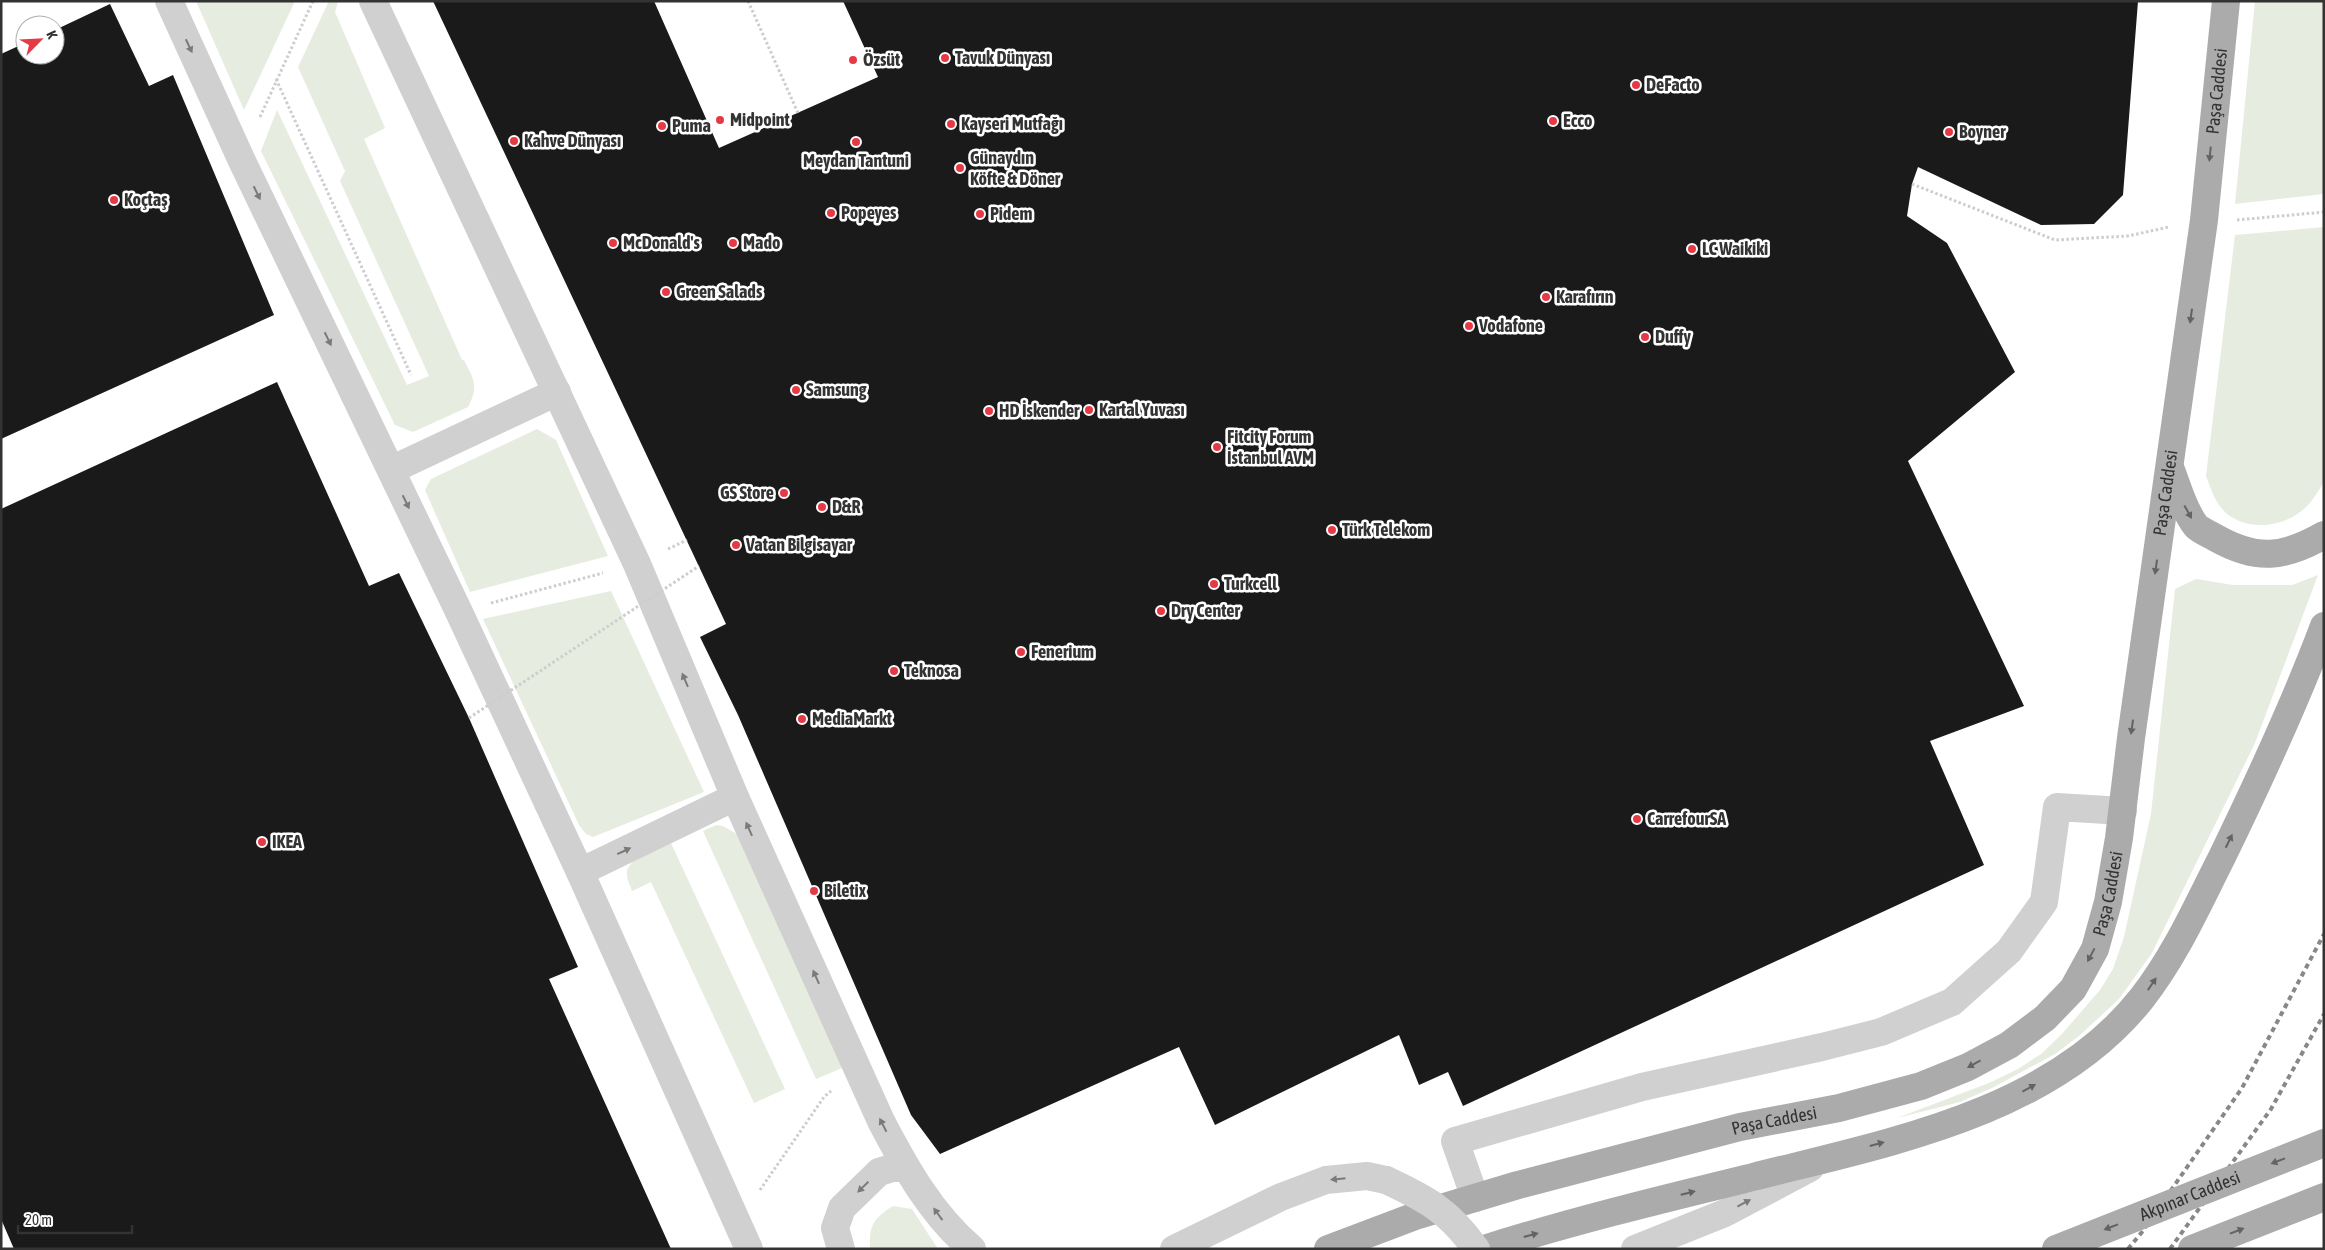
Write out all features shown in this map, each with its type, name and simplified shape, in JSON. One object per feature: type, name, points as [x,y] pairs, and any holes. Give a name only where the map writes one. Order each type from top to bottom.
[{"type":"main road","name":"Paşa Caddesi","points":[[1328,1249],[1418,1215],[1475,1198],[1740,1127],[1840,1108],[1921,1086],[1968,1067],[2009,1044],[2045,1018],[2073,989],[2094,949],[2108,902],[2204,220],[2226,1]]},
{"type":"main road","points":[[2170,466],[2184,505],[2197,527],[2225,543],[2252,553],[2274,555],[2305,546],[2324,535]]},
{"type":"main road","points":[[1484,1249],[1618,1211],[1893,1140],[2007,1100],[2064,1068],[2106,1035],[2142,998],[2189,923],[2251,798],[2295,701],[2324,626]]},
{"type":"main road","name":"Akpınar Caddesi","points":[[2056,1249],[2324,1143]]},
{"type":"main road","points":[[2192,1249],[2324,1197]]},
{"type":"street","points":[[169,1],[242,161],[459,612],[580,872],[749,1249]]},
{"type":"street","points":[[373,1],[636,564],[735,797],[858,1068],[906,1168],[950,1230],[972,1249]]},
{"type":"street","points":[[391,470],[557,392]]},
{"type":"street","points":[[580,872],[735,797]]},
{"type":"street","points":[[1475,1198],[1455,1141],[1642,1086],[1822,1047],[1881,1032],[1952,1002],[2009,951],[2044,902],[2058,807],[2122,811]]},
{"type":"street","points":[[1635,1249],[1725,1213],[1830,1157]]},
{"type":"street","points":[[841,1249],[835,1228],[842,1208],[879,1172],[892,1168],[906,1168]]},
{"type":"street","points":[[1174,1249],[1281,1197],[1326,1180],[1367,1176],[1386,1180],[1425,1198],[1459,1226],[1476,1249]]},
{"type":"path","points":[[242,161],[276,78],[313,1]]},
{"type":"path","points":[[748,1],[798,113]]},
{"type":"path","points":[[276,78],[410,375]]},
{"type":"path","points":[[1912,184],[2054,240],[2128,236],[2204,220],[2236,220],[2324,212]]},
{"type":"path","points":[[459,612],[636,564],[687,540]]},
{"type":"path","points":[[469,718],[699,566]]},
{"type":"path","points":[[734,1214],[752,1202],[824,1097],[858,1068]]},
{"type":"shaded area","points":[[196,1],[295,1],[244,110]]},
{"type":"shaded area","points":[[329,1],[338,1],[335,12],[385,128],[364,139],[474,383],[473,394],[468,407],[413,432],[395,425],[261,151],[277,110],[407,385],[429,376],[340,181],[345,171],[298,67]]},
{"type":"shaded area","points":[[2255,1],[2324,1],[2324,194],[2235,204]]},
{"type":"shaded area","points":[[2324,227],[2324,482],[2308,505],[2297,514],[2277,523],[2266,525],[2245,523],[2235,519],[2222,509],[2214,496],[2206,476],[2235,235]]},
{"type":"shaded area","points":[[537,429],[556,440],[608,556],[470,592],[425,490],[431,479]]},
{"type":"shaded area","points":[[2318,575],[2255,743],[2152,953],[2119,999],[2079,1036],[2055,1054],[1992,1088],[1960,1102],[1897,1118],[1989,1083],[2018,1069],[2041,1054],[2061,1035],[2100,990],[2113,969],[2124,937],[2151,814],[2175,589],[2196,579],[2233,585],[2292,585]]},
{"type":"shaded area","points":[[611,591],[704,792],[593,837],[586,834],[579,825],[483,619]]},
{"type":"shaded area","points":[[716,825],[723,826],[742,837],[849,1065],[816,1079],[703,831]]},
{"type":"shaded area","points":[[670,841],[785,1089],[754,1103],[651,882],[632,891],[628,881],[627,871],[634,861]]},
{"type":"shaded area","points":[[893,1206],[912,1209],[938,1249],[870,1249],[870,1234],[874,1223]]},
{"type":"building","points":[[433,1],[654,1],[719,148],[878,77],[843,1],[2138,1],[2123,195],[2094,224],[2041,225],[1918,167],[1912,184],[1907,216],[1947,243],[2015,372],[1908,461],[2024,706],[1930,741],[1984,865],[1463,1106],[1448,1072],[1419,1085],[1399,1035],[1215,1125],[1179,1047],[940,1154],[911,1115],[738,715],[700,637],[726,624]]},
{"type":"building","name":"Koçtaş","points":[[110,4],[149,86],[173,75],[274,315],[1,439],[1,54],[15,48],[15,65],[65,65],[65,25]]},
{"type":"building","name":"IKEA","points":[[277,382],[369,586],[399,573],[469,718],[578,967],[549,979],[671,1249],[14,1249],[1,1219],[1,509]]},
{"type":"railway","points":[[2128,1249],[2142,1232],[2242,1088],[2324,934]]},
{"type":"railway","points":[[2170,1249],[2271,1109],[2324,1014]]},
{"type":"place","name":"Tavuk Dünyası","points":[[945,58]]},
{"type":"place","name":"Özsüt","points":[[853,60]]},
{"type":"place","name":"DeFacto","points":[[1636,85]]},
{"type":"place","name":"Midpoint","points":[[720,120]]},
{"type":"place","name":"Ecco","points":[[1553,121]]},
{"type":"place","name":"Kayseri Mutfağı","points":[[951,124]]},
{"type":"place","name":"Puma","points":[[662,126]]},
{"type":"place","name":"Boyner","points":[[1949,132]]},
{"type":"place","name":"Kahve Dünyası","points":[[514,141]]},
{"type":"place","name":"Meydan Tantuni","points":[[856,142]]},
{"type":"place","name":"Günaydın Köfte & Döner","points":[[960,168]]},
{"type":"place","name":"Koçtaş","points":[[114,200]]},
{"type":"place","name":"Popeyes","points":[[831,213]]},
{"type":"place","name":"Pidem","points":[[980,214]]},
{"type":"place","name":"McDonald's","points":[[613,243]]},
{"type":"place","name":"Mado","points":[[733,243]]},
{"type":"place","name":"LC Waikiki","points":[[1692,249]]},
{"type":"place","name":"Green Salads","points":[[666,292]]},
{"type":"place","name":"Karafırın","points":[[1546,297]]},
{"type":"place","name":"Vodafone","points":[[1469,326]]},
{"type":"place","name":"Duffy","points":[[1645,337]]},
{"type":"place","name":"Samsung","points":[[796,390]]},
{"type":"place","name":"Kartal Yuvası","points":[[1089,410]]},
{"type":"place","name":"HD İskender","points":[[989,411]]},
{"type":"place","name":"Fitcity Forum İstanbul AVM","points":[[1217,447]]},
{"type":"place","name":"GS Store","points":[[784,493]]},
{"type":"place","name":"D&R","points":[[822,507]]},
{"type":"place","name":"Türk Telekom","points":[[1332,530]]},
{"type":"place","name":"Vatan Bilgisayar","points":[[736,545]]},
{"type":"place","name":"Turkcell","points":[[1214,584]]},
{"type":"place","name":"Dry Center","points":[[1161,611]]},
{"type":"place","name":"Fenerium","points":[[1021,652]]},
{"type":"place","name":"Teknosa","points":[[894,671]]},
{"type":"place","name":"MediaMarkt","points":[[802,719]]},
{"type":"place","name":"CarrefourSA","points":[[1637,819]]},
{"type":"place","name":"IKEA","points":[[262,842]]},
{"type":"place","name":"Biletix","points":[[814,891]]}]
